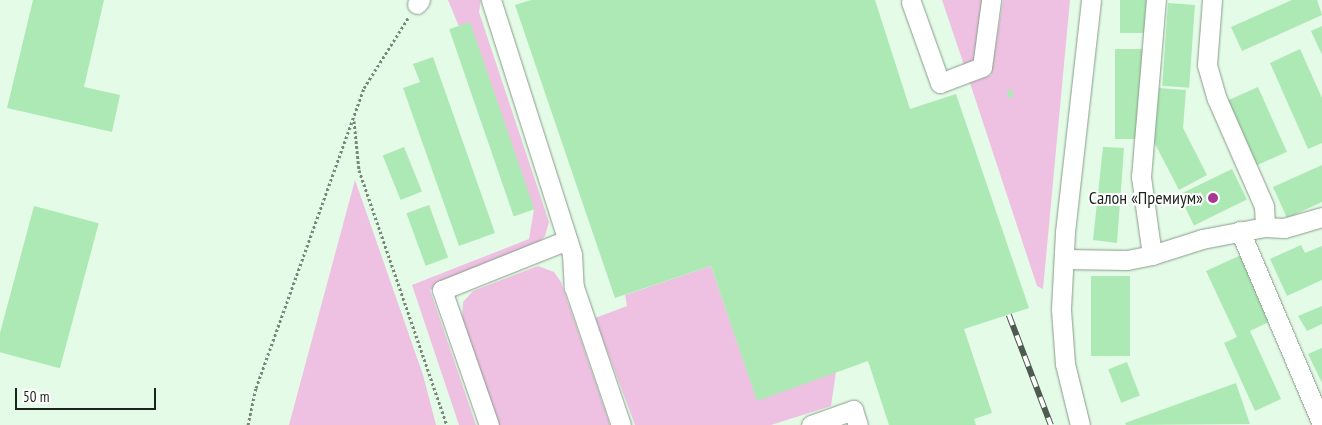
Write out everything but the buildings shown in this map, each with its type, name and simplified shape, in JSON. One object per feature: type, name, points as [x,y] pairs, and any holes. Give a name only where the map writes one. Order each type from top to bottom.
[{"type":"lane","points":[[491,0],[567,240],[574,287],[621,425]]},
{"type":"lane","points":[[911,2],[940,83],[982,67],[991,0]]},
{"type":"lane","points":[[1080,425],[1065,364],[1061,309],[1064,259],[1091,0]]},
{"type":"lane","points":[[1152,256],[1141,177],[1156,0]]},
{"type":"lane","points":[[1212,0],[1207,65],[1218,99],[1264,206],[1265,227]]},
{"type":"lane","points":[[1064,259],[1127,260],[1152,256],[1240,231],[1265,227],[1284,228],[1322,217]]},
{"type":"lane","points":[[1240,231],[1322,424]]},
{"type":"lane","points":[[489,425],[442,290],[567,240]]},
{"type":"lane","points":[[810,425],[853,410],[858,425]]},
{"type":"path","points":[[248,425],[256,388],[364,88],[418,2]]},
{"type":"path","points":[[353,118],[359,170],[447,425]]},
{"type":"shaded area","points":[[448,0],[481,0],[479,12],[549,222],[545,236],[536,246],[430,290],[476,425],[459,425],[412,285],[529,239],[534,209]]},
{"type":"shaded area","points":[[942,0],[983,0],[974,63],[965,68]]},
{"type":"shaded area","points":[[1003,0],[1070,0],[1043,289],[1037,286],[970,83],[991,75]]},
{"type":"shaded area","points":[[355,180],[423,375],[436,425],[289,425]]},
{"type":"shaded area","points":[[538,266],[554,272],[561,282],[610,425],[499,425],[462,320],[463,302],[473,291]]},
{"type":"shaded area","points":[[711,266],[757,400],[836,372],[831,406],[771,425],[635,425],[595,318],[627,306],[625,295]]},
{"type":"railway","points":[[1009,315],[1051,425]]},
{"type":"place","name":"Салон «Премиум»","points":[[1213,198]]}]
